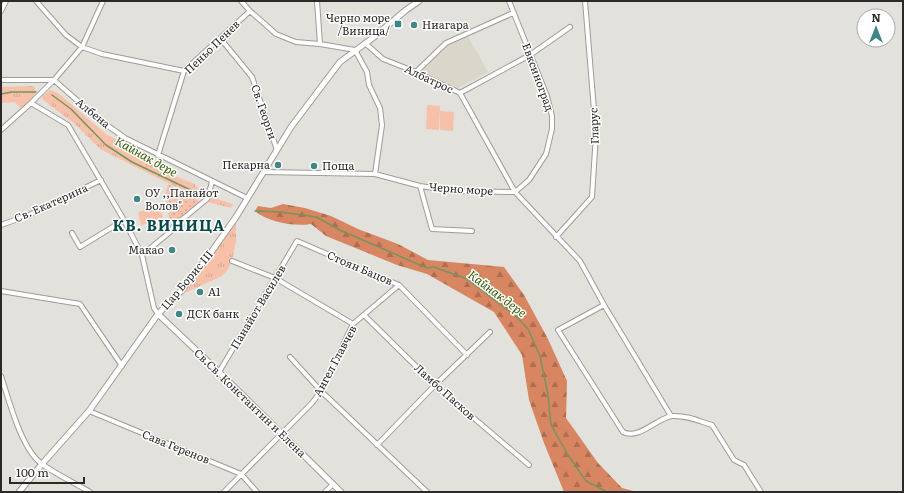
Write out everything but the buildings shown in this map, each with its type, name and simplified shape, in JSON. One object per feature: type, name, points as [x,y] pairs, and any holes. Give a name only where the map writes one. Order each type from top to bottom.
[{"type":"street","points":[[1,11],[6,1]]},
{"type":"street","points":[[36,1],[66,35],[82,47],[102,54],[184,71]]},
{"type":"street","points":[[1,130],[54,80],[82,47],[103,1]]},
{"type":"street","points":[[241,1],[276,34],[296,42],[320,44],[355,50],[367,72],[369,85],[380,108],[382,125],[374,174]]},
{"type":"street","points":[[317,1],[320,44]]},
{"type":"street","name":"Цар Борис III","points":[[19,492],[89,411],[158,314],[181,291],[212,251],[264,172],[291,127],[340,62],[419,1]]},
{"type":"street","name":"Евксиноград","points":[[509,1],[547,96],[552,116],[552,128],[546,154],[529,180],[515,192]]},
{"type":"street","name":"Гларус","points":[[556,236],[592,197],[596,134],[585,1]]},
{"type":"street","name":"Пеньо Пенев","points":[[158,155],[184,71],[250,11]]},
{"type":"street","points":[[416,72],[446,43],[513,13]]},
{"type":"street","points":[[460,93],[530,55],[570,27]]},
{"type":"street","name":"Св. Георги","points":[[220,38],[252,77],[277,150]]},
{"type":"street","name":"Албатрос","points":[[365,43],[383,59],[416,72],[460,93],[515,192]]},
{"type":"street","points":[[1,80],[54,80]]},
{"type":"street","name":"Албена","points":[[54,80],[97,118],[126,138],[212,182],[247,198]]},
{"type":"street","points":[[31,103],[68,125],[124,220],[142,255],[154,308],[158,314]]},
{"type":"street","name":"Черно море","points":[[264,172],[374,174],[420,186],[454,191],[515,192]]},
{"type":"street","name":"Св. Екатерина","points":[[1,225],[29,215],[101,180]]},
{"type":"street","points":[[142,255],[207,198],[212,182]]},
{"type":"street","points":[[420,186],[432,229],[472,231]]},
{"type":"street","points":[[515,192],[580,261],[604,305],[671,416]]},
{"type":"street","points":[[72,233],[80,247],[124,220]]},
{"type":"street","name":"Панайот Василев","points":[[219,372],[297,241]]},
{"type":"street","name":"Стоян Бацов","points":[[297,241],[399,285],[467,355]]},
{"type":"street","points":[[232,261],[275,278],[353,324]]},
{"type":"street","name":"Ангел Главчев","points":[[224,492],[312,404],[321,391],[353,324],[399,285]]},
{"type":"street","points":[[1,291],[80,304],[122,366]]},
{"type":"street","points":[[604,305],[558,330],[623,432],[631,434],[638,432],[671,416],[688,417],[712,425],[734,460],[744,465],[761,492]]},
{"type":"street","name":"Св.Св. Константин и Елена","points":[[158,314],[341,492]]},
{"type":"street","name":"Ламбо Пасков","points":[[364,315],[435,385],[529,465]]},
{"type":"street","points":[[377,445],[435,385],[490,332]]},
{"type":"street","points":[[290,357],[321,391],[427,492]]},
{"type":"street","points":[[1,376],[20,432],[32,453],[42,464],[90,492]]},
{"type":"street","name":"Сава Геренов","points":[[89,411],[241,474],[257,492]]},
{"type":"street","points":[[325,492],[333,484]]},
{"type":"shaded area","points":[[468,36],[488,72],[458,88],[422,71],[447,46]]},
{"type":"green space","points":[[34,86],[36,92],[32,99],[22,109],[15,102],[1,103],[1,87]]},
{"type":"green space","points":[[50,90],[58,93],[106,134],[152,160],[151,163],[159,170],[195,184],[195,186],[204,191],[200,199],[100,149],[75,124],[42,99]]},
{"type":"green space","points":[[427,105],[440,106],[439,130],[426,129]]},
{"type":"green space","points":[[440,111],[454,112],[453,131],[440,130]]},
{"type":"green space","points":[[168,184],[198,200],[199,204],[173,226],[168,214],[170,212],[165,196]]},
{"type":"green space","points":[[211,197],[233,204],[231,208],[208,202]]},
{"type":"green space","points":[[283,204],[305,208],[331,216],[358,229],[398,244],[428,260],[504,267],[524,295],[548,339],[567,381],[566,418],[598,463],[622,488],[637,492],[564,492],[544,443],[529,400],[522,355],[494,312],[427,274],[397,265],[326,236],[311,224],[297,225],[282,223],[260,215],[255,211],[258,206],[271,208]]},
{"type":"green space","points":[[160,206],[163,219],[141,225],[138,212]]},
{"type":"green space","points":[[236,217],[236,241],[232,261],[228,269],[222,276],[174,298]]},
{"type":"waterway","name":"Кайнак дере","points":[[1,94],[12,92],[36,92]]},
{"type":"waterway","name":"Кайнак дере","points":[[52,95],[71,109],[106,145],[132,162],[201,195]]},
{"type":"waterway","name":"Кайнак дере","points":[[255,211],[281,212],[316,217],[342,231],[427,268],[434,267],[467,279],[517,317],[528,329],[540,356],[548,395],[551,425],[568,455],[586,481],[607,492]]},
{"type":"place","name":"Черно море /Виница/","points":[[398,24]]},
{"type":"place","name":"Ниагара","points":[[414,25]]},
{"type":"place","name":"Пекарна","points":[[278,165]]},
{"type":"place","name":"Поща","points":[[314,166]]},
{"type":"place","name":"ОУ ,,Панайот Волов\"","points":[[137,199]]},
{"type":"place","name":"Макао","points":[[172,250]]},
{"type":"place","name":"A1","points":[[200,292]]},
{"type":"place","name":"ДСК банк","points":[[179,314]]},
{"type":"district","name":"КВ. ВИНИЦА","points":[[169,226]]}]
